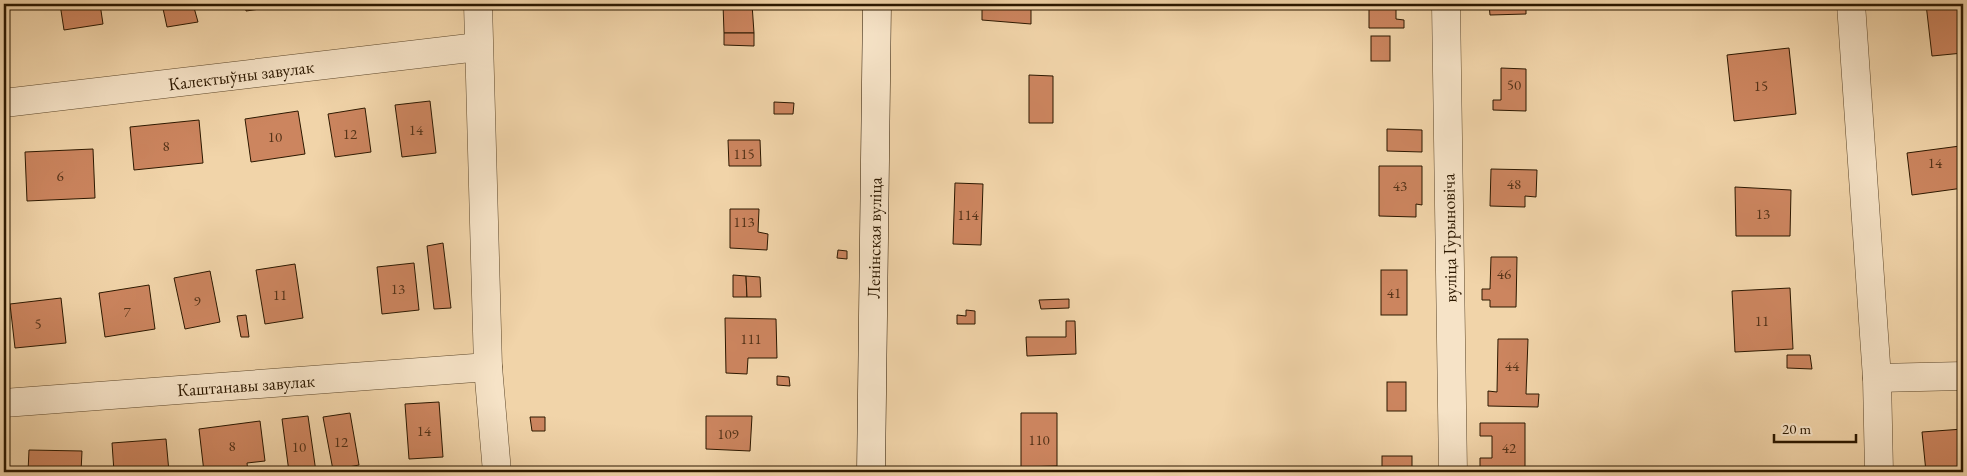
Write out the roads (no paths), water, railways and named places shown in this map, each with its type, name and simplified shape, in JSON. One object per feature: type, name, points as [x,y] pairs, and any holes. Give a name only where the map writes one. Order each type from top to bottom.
[{"type":"street","points":[[478,4],[488,367],[497,472]]},
{"type":"street","name":"Ленінская вуліца","points":[[871,472],[877,4]]},
{"type":"street","name":"вуліца Гурыновіча","points":[[1446,4],[1453,472]]},
{"type":"street","points":[[1851,4],[1877,378],[1879,472]]},
{"type":"street","name":"Калектыўны завулак","points":[[4,103],[478,47]]},
{"type":"street","name":"Каштанавы завулак","points":[[4,404],[488,367]]},
{"type":"street","points":[[1877,378],[1963,376]]}]
